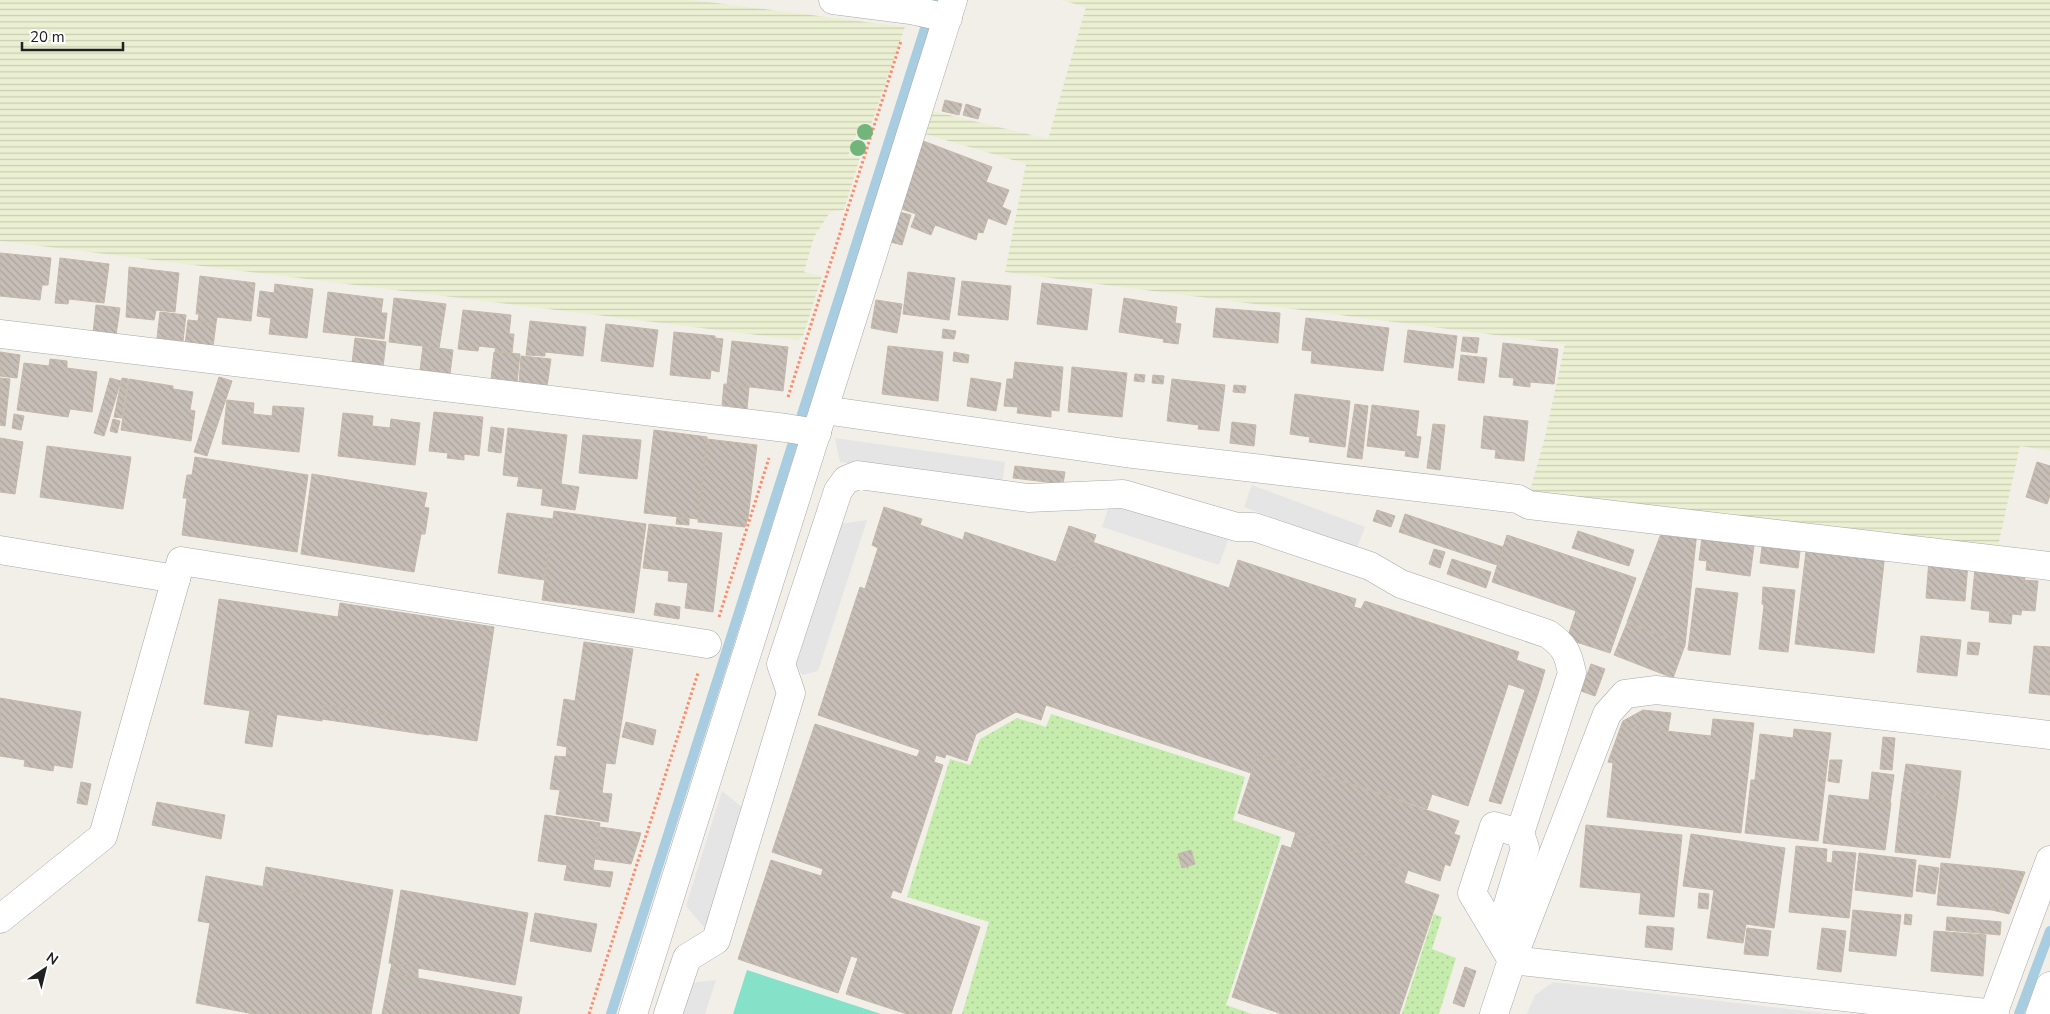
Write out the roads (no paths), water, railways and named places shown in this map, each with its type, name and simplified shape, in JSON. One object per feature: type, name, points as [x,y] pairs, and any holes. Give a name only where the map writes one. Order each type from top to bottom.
[{"type":"street","points":[[633,1014],[802,426],[933,11],[833,0]]},
{"type":"street","points":[[0,334],[802,426],[1125,453],[1518,499],[1529,505],[2050,566]]},
{"type":"street","points":[[668,1014],[687,958],[716,940],[791,693],[782,664],[838,491],[846,480],[858,475],[1028,498],[1123,494],[1237,527],[1254,527],[1370,566],[1401,584],[1548,634],[1560,643],[1569,655],[1572,673],[1520,833],[1526,848],[1505,949],[1494,1014]]},
{"type":"street","points":[[0,550],[176,579]]},
{"type":"street","points":[[0,919],[103,836],[181,561],[707,644]]},
{"type":"street","points":[[1505,949],[1608,714],[1625,694],[1656,690],[2050,735]]},
{"type":"street","points":[[1505,949],[1472,893],[1494,826],[1520,833]]},
{"type":"street","points":[[1505,949],[1994,1014],[2050,860]]},
{"type":"street","points":[[2040,1014],[2050,986]]},
{"type":"waterway","points":[[611,1014],[934,0]]},
{"type":"waterway","points":[[2019,1014],[2050,931]]}]
